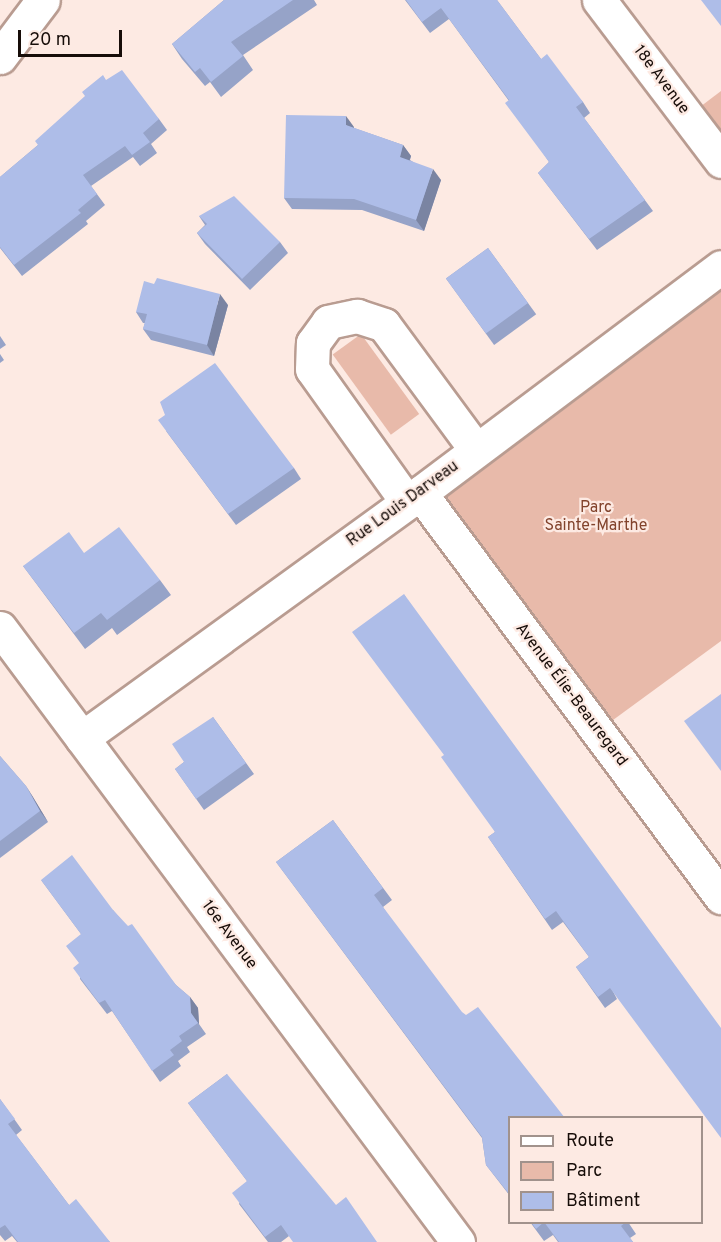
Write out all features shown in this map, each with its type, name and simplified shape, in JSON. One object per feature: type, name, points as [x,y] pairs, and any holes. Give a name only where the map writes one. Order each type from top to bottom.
[{"type":"street","points":[[0,57],[43,0]]},
{"type":"street","name":"18e Avenue","points":[[599,0],[721,161]]},
{"type":"street","name":"Rue Louis Darveau","points":[[82,738],[414,497],[721,267]]},
{"type":"street","name":"Avenue Élie-Beauregard","points":[[476,450],[384,326],[357,316],[328,322],[313,343],[312,369],[414,497],[721,897]]},
{"type":"street","name":"16e Avenue","points":[[0,628],[458,1242]]},
{"type":"green space","points":[[721,91],[721,161],[688,116]]},
{"type":"green space","name":"Parc Sainte-Marthe","points":[[721,267],[721,641],[598,731],[420,493]]},
{"type":"green space","points":[[361,334],[419,414],[391,435],[333,355]]},
{"type":"building","points":[[224,0],[293,0],[231,42],[243,56],[211,82],[200,68],[195,72],[172,44]]},
{"type":"building","points":[[406,0],[497,0],[541,59],[547,54],[583,102],[576,107],[645,200],[589,239],[538,173],[549,162],[505,103],[509,100],[441,8],[422,22]]},
{"type":"building","points":[[701,0],[721,0],[721,26]]},
{"type":"building","points":[[122,70],[159,119],[143,133],[150,142],[132,155],[125,146],[83,175],[97,194],[78,210],[81,213],[14,265],[0,247],[0,177],[38,145],[35,141],[85,96],[82,92],[103,75],[106,80]]},
{"type":"building","points":[[286,115],[346,116],[346,125],[403,145],[400,157],[433,169],[416,220],[354,199],[284,198]]},
{"type":"building","points":[[234,196],[280,242],[242,279],[197,233],[207,224],[199,216]]},
{"type":"building","points":[[488,248],[528,303],[486,334],[446,279]]},
{"type":"building","points":[[157,278],[220,294],[207,345],[143,329],[147,314],[136,312],[144,281],[154,284]]},
{"type":"building","points":[[215,363],[294,468],[228,514],[158,420],[165,415],[160,402]]},
{"type":"building","points":[[119,527],[160,580],[107,620],[101,613],[74,633],[23,566],[69,532],[84,553]]},
{"type":"building","points":[[404,594],[721,1028],[721,1138],[610,988],[598,997],[576,967],[589,957],[556,911],[545,919],[488,837],[495,832],[441,757],[444,755],[352,632]]},
{"type":"building","points":[[721,694],[721,771],[684,721]]},
{"type":"building","points":[[213,717],[246,763],[196,799],[175,769],[184,762],[172,744]]},
{"type":"building","points":[[0,756],[26,786],[40,811],[0,841]]},
{"type":"building","points":[[333,820],[383,888],[374,895],[462,1012],[466,1015],[478,1007],[563,1116],[508,1116],[508,1192],[486,1165],[482,1137],[276,862]]},
{"type":"building","points":[[72,855],[113,910],[128,926],[132,924],[176,985],[190,997],[191,1013],[198,1023],[179,1036],[182,1041],[170,1050],[174,1055],[152,1071],[105,1000],[99,1003],[73,968],[79,963],[66,946],[81,934],[41,880]]},
{"type":"building","points":[[227,1074],[336,1205],[346,1197],[377,1242],[293,1242],[281,1225],[265,1237],[232,1193],[247,1181],[188,1103]]},
{"type":"building","points":[[0,1099],[15,1119],[8,1124],[69,1205],[76,1199],[110,1242],[18,1242],[5,1225],[0,1228]]},
{"type":"building","points":[[532,1224],[542,1224],[536,1229]]},
{"type":"building","points":[[546,1224],[624,1224],[621,1226],[633,1242],[559,1242]]}]
